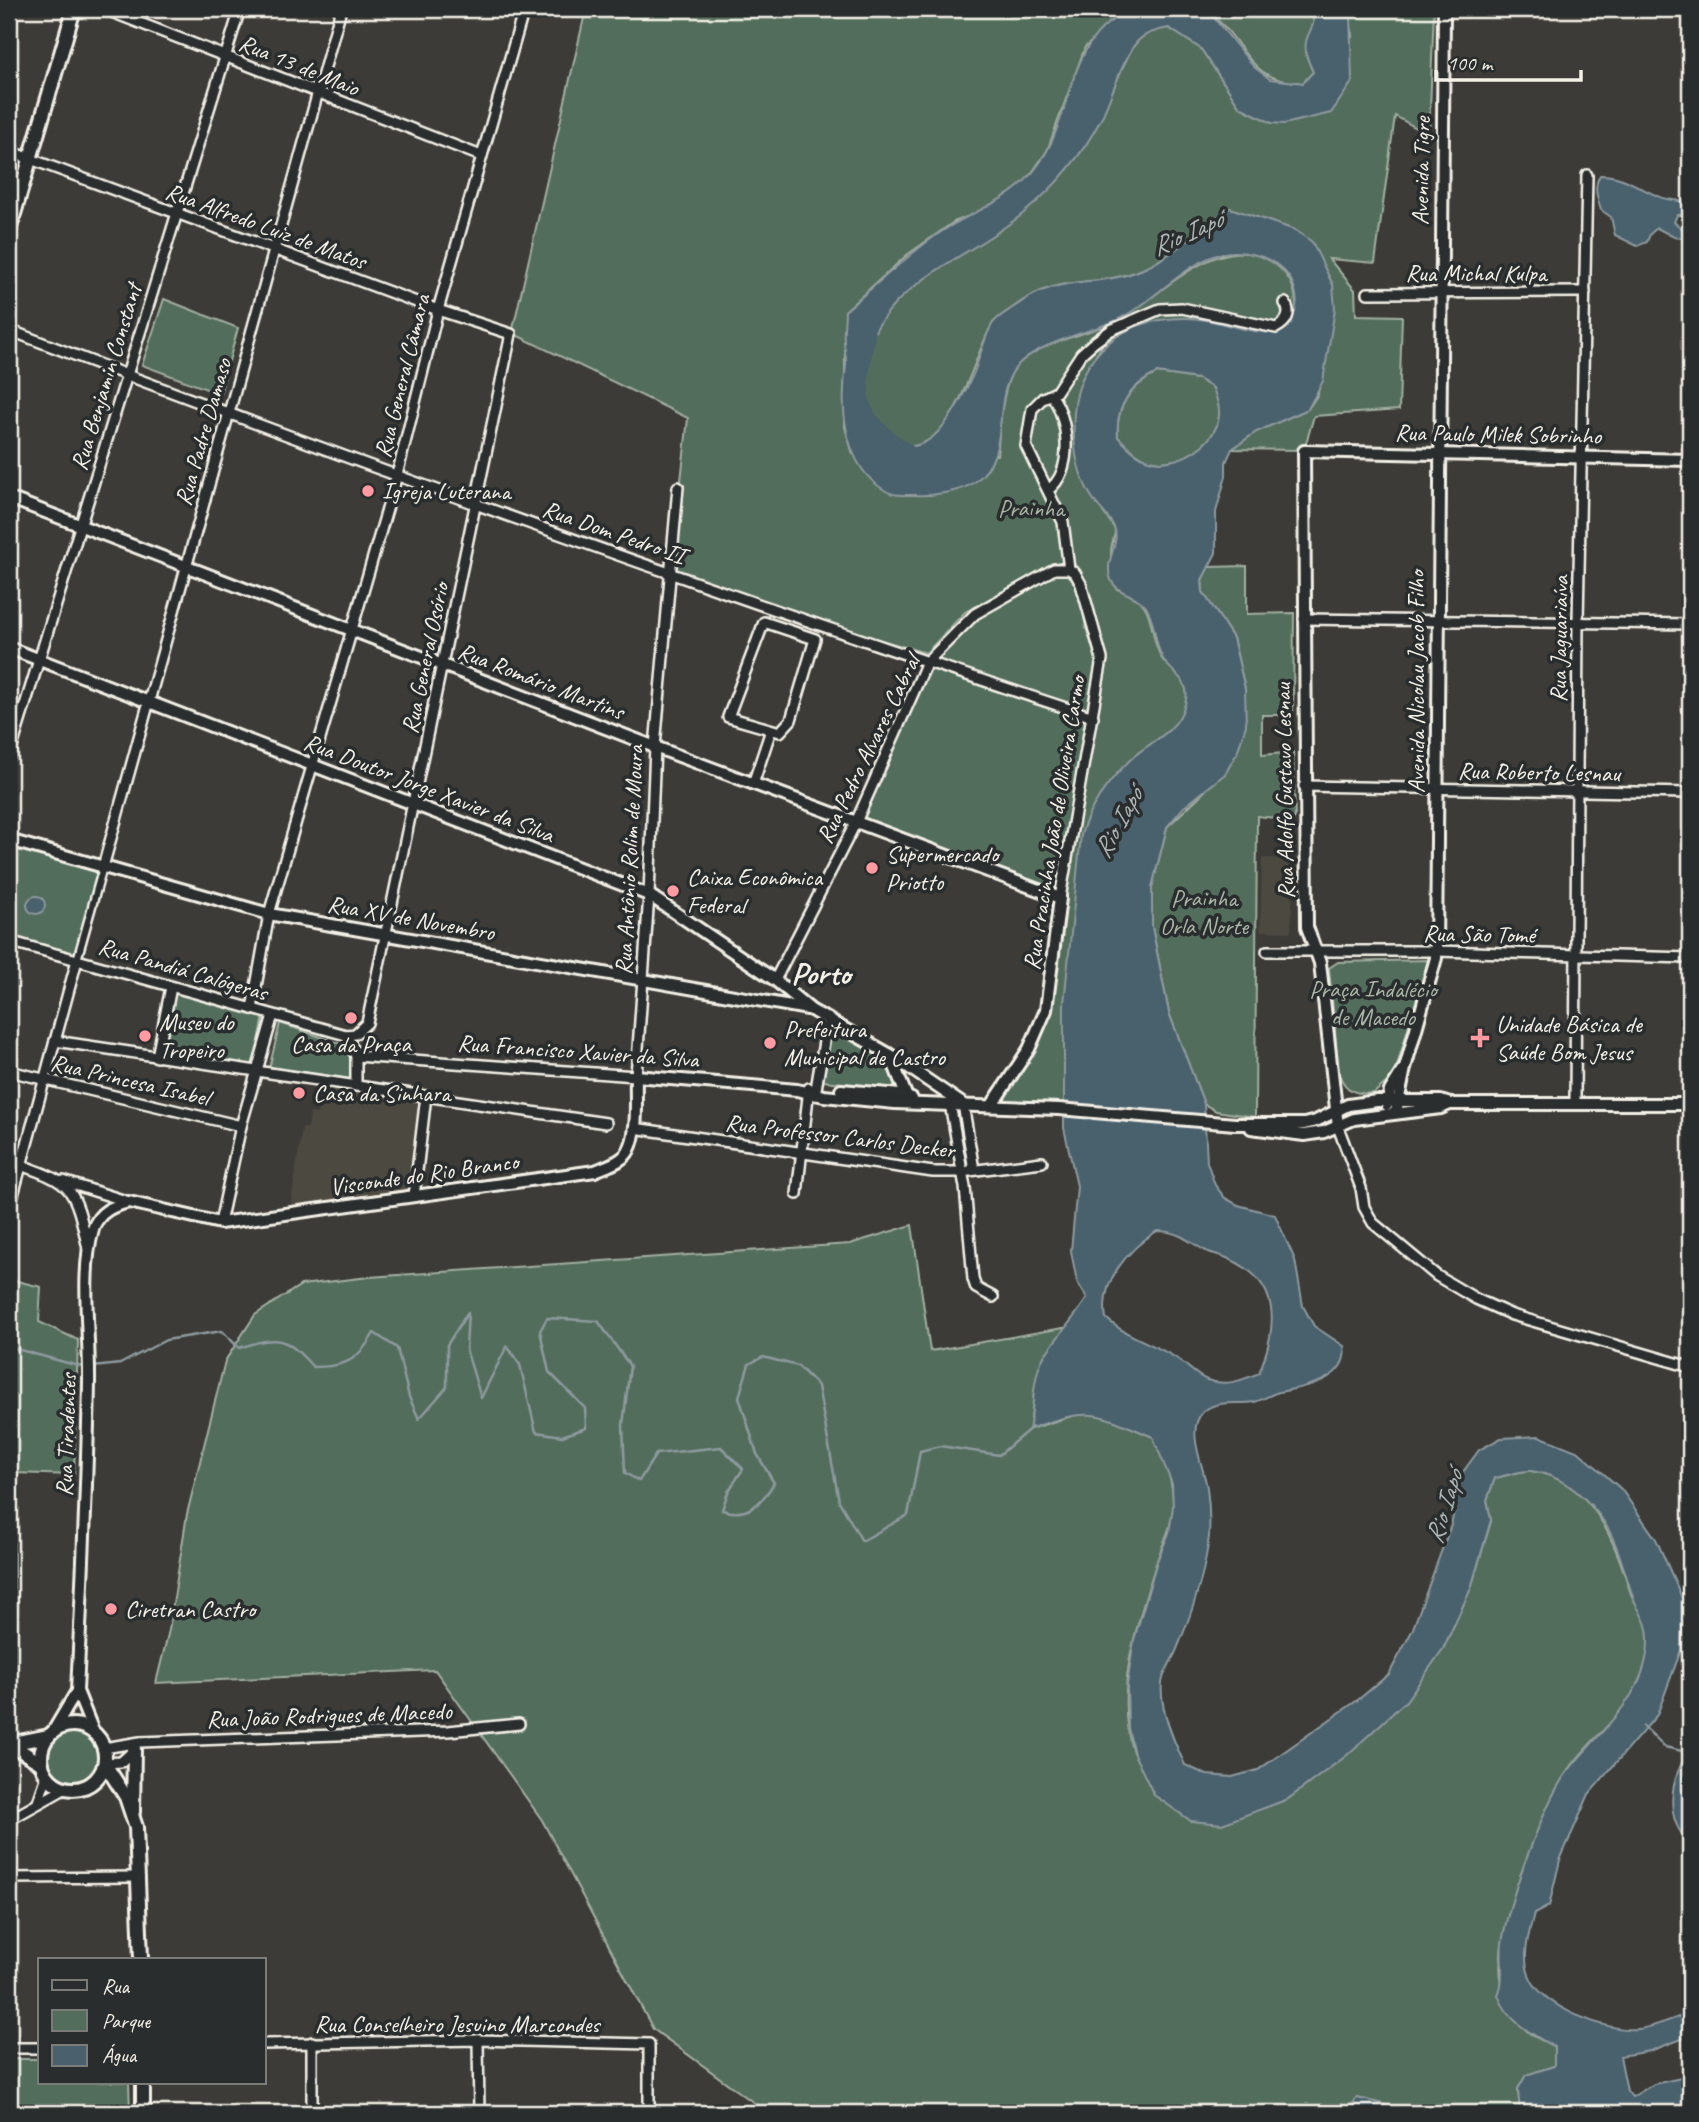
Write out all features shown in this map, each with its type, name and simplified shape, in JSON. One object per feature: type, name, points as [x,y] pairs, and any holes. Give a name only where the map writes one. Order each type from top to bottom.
[{"type":"main road","points":[[9,232],[74,9]]},
{"type":"main road","points":[[9,1744],[50,1735],[72,1725],[93,1731],[104,1748],[105,1763],[133,1816]]},
{"type":"main road","points":[[44,1770],[42,1749],[50,1735]]},
{"type":"main road","points":[[9,1744],[66,1788],[108,1787],[125,1797]]},
{"type":"main road","points":[[134,1749],[133,1816],[139,1877],[141,1958]]},
{"type":"main road","points":[[83,1788],[99,1777],[105,1763]]},
{"type":"main road","points":[[143,2084],[143,2113]]},
{"type":"street","name":"Rua 13 de Maio","points":[[104,9],[481,156]]},
{"type":"street","name":"Rua Benjamin Constant","points":[[9,757],[240,9]]},
{"type":"street","name":"Rua Padre Damaso","points":[[103,867],[341,9]]},
{"type":"street","name":"Rua General Câmara","points":[[252,1009],[269,914],[397,475],[438,310],[524,9]]},
{"type":"street","name":"Avenida Tigre","points":[[1441,292],[1444,9]]},
{"type":"street","name":"Rua Alfredo Luiz de Matos","points":[[9,151],[438,310],[511,334]]},
{"type":"street","name":"Rua Jaguariaíva","points":[[1575,1104],[1578,621],[1587,176]]},
{"type":"street","name":"Avenida Nicolau Jacob Filho","points":[[1392,1113],[1397,1077],[1405,1068],[1433,975],[1436,951],[1441,292]]},
{"type":"street","name":"Rua Michal Kulpa","points":[[1368,293],[1585,292]]},
{"type":"street","points":[[1069,569],[1063,522],[1028,454],[1026,436],[1032,409],[1043,398],[1052,396],[1092,344],[1111,330],[1160,309],[1182,308],[1276,328],[1284,324],[1287,318],[1285,303]]},
{"type":"street","name":"Rua Dom Pedro II","points":[[9,330],[477,505],[1093,717]]},
{"type":"street","name":"Rua General Osório","points":[[346,1035],[361,1031],[368,1023],[511,334]]},
{"type":"street","points":[[1048,491],[1061,477],[1065,449],[1064,423],[1052,396]]},
{"type":"street","name":"Rua Paulo Milek Sobrinho","points":[[1304,452],[1690,460]]},
{"type":"street","name":"Rua Adolfo Gustavo Lesnau","points":[[1304,452],[1304,786],[1307,927],[1322,982],[1338,1127]]},
{"type":"street","name":"Rua Antônio Rolim de Moura","points":[[629,1151],[634,1128],[649,895],[655,747],[678,487]]},
{"type":"street","name":"Rua Romário Martins","points":[[9,498],[352,632],[1060,898]]},
{"type":"street","name":"Rua Pedro Alvares Cabral","points":[[775,980],[856,821],[927,662],[967,620],[1041,575],[1054,569],[1069,569]]},
{"type":"street","name":"Rua Pracinha João de Oliveira Carmo","points":[[992,1105],[1029,1049],[1046,1010],[1060,898],[1102,659],[1082,584],[1069,569]]},
{"type":"street","points":[[1304,619],[1690,624]]},
{"type":"street","points":[[764,622],[815,639],[791,720],[780,732],[771,730],[728,717],[764,622]]},
{"type":"street","name":"Rua Doutor Jorge Xavier da Silva","points":[[9,649],[649,895],[775,980],[811,1010]]},
{"type":"street","points":[[753,784],[771,730]]},
{"type":"street","name":"Rua Roberto Lesnau","points":[[1304,786],[1690,793]]},
{"type":"street","name":"Rua XV de Novembro","points":[[9,841],[269,914],[811,1010]]},
{"type":"street","points":[[9,1210],[103,867]]},
{"type":"street","name":"Rua Pandiá Calógeras","points":[[9,941],[346,1035]]},
{"type":"street","name":"Rua São Tomé","points":[[1267,951],[1436,951],[1690,958]]},
{"type":"street","points":[[774,1003],[775,980]]},
{"type":"street","points":[[157,1057],[171,987]]},
{"type":"street","points":[[788,1006],[791,993]]},
{"type":"street","points":[[811,1010],[889,1054],[963,1104],[974,1170]]},
{"type":"street","points":[[9,1161],[129,1202],[220,1223],[242,1126],[273,1015]]},
{"type":"street","points":[[797,1194],[809,1091],[828,1018]]},
{"type":"street","points":[[346,1035],[356,1056],[356,1086]]},
{"type":"street","points":[[55,1041],[259,1069],[606,1123]]},
{"type":"street","points":[[889,1054],[914,1100],[928,1095],[930,1082]]},
{"type":"street","name":"Rua Francisco Xavier da Silva","points":[[356,1056],[1235,1124]]},
{"type":"street","name":"Rua Princesa Isabel","points":[[9,1071],[242,1126]]},
{"type":"street","points":[[414,1196],[426,1096]]},
{"type":"street","points":[[1235,1124],[1304,1124],[1348,1105],[1392,1100],[1450,1104],[1690,1104]]},
{"type":"street","points":[[950,1104],[973,1279],[976,1289],[993,1297]]},
{"type":"street","points":[[1235,1124],[1304,1135],[1338,1127],[1354,1119],[1441,1108],[1450,1104]]},
{"type":"street","points":[[1338,1127],[1353,1165],[1364,1207],[1373,1223],[1437,1276],[1476,1299],[1512,1315],[1690,1367]]},
{"type":"street","name":"Rua Professor Carlos Decker","points":[[634,1128],[933,1172],[961,1172],[1042,1162]]},
{"type":"street","name":"Visconde do Rio Branco","points":[[220,1223],[595,1171],[619,1161],[629,1151]]},
{"type":"street","points":[[62,1180],[74,1193],[88,1252]]},
{"type":"street","name":"Rua Tiradentes","points":[[77,1691],[89,1382],[88,1252],[94,1226],[103,1212],[129,1202]]},
{"type":"street","points":[[77,1691],[93,1731]]},
{"type":"street","points":[[50,1735],[77,1691]]},
{"type":"street","name":"Rua João Rodrigues de Macedo","points":[[134,1749],[448,1731],[519,1724]]},
{"type":"street","points":[[121,1745],[134,1749]]},
{"type":"street","points":[[104,1748],[121,1745],[134,1749]]},
{"type":"street","points":[[105,1763],[116,1763],[134,1749]]},
{"type":"street","points":[[38,1802],[44,1770]]},
{"type":"street","points":[[9,1820],[66,1788]]},
{"type":"street","points":[[9,1878],[139,1877]]},
{"type":"street","points":[[478,2040],[479,2113]]},
{"type":"street","name":"Rua Conselheiro Jesuino Marcondes","points":[[266,2044],[478,2040],[649,2044],[649,2113]]},
{"type":"street","points":[[312,2042],[312,2113]]},
{"type":"street","points":[[9,2048],[38,2048]]},
{"type":"shaded area","points":[[1262,858],[1294,859],[1291,932],[1260,931]]},
{"type":"shaded area","points":[[322,1084],[421,1098],[411,1190],[290,1209],[302,1128],[308,1128],[310,1113],[317,1114]]},
{"type":"green space","points":[[586,9],[1135,9],[1128,11],[1085,47],[1047,151],[1022,187],[987,209],[954,222],[907,255],[845,311],[845,427],[853,454],[997,455],[1005,393],[1008,381],[1019,363],[1042,348],[1121,318],[1195,267],[1215,258],[1235,253],[1255,254],[1281,269],[1293,286],[1296,315],[1283,330],[1264,333],[1213,320],[1185,318],[1142,326],[1103,344],[1082,379],[1103,512],[1115,530],[1111,554],[1117,589],[1131,595],[1146,608],[1161,657],[1181,678],[1187,693],[1182,715],[1174,725],[1135,755],[1064,1003],[1065,1106],[1001,1103],[1039,1036],[1103,660],[1071,568],[1050,565],[965,612],[926,653],[670,579],[688,418],[512,333]]},
{"type":"green space","points":[[1200,9],[1312,9],[1314,28],[1306,55],[1313,72],[1303,83],[1282,80],[1267,74],[1255,65],[1215,18]]},
{"type":"green space","points":[[1350,9],[1434,9],[1429,135],[1395,116],[1375,263],[1329,259],[1355,290],[1356,315],[1402,316],[1399,410],[1314,416],[1304,450],[1232,449],[1256,432],[1308,409],[1318,394],[1333,285],[1323,266],[1295,230],[1230,208],[1176,249],[1143,269],[1109,279],[1047,289],[1000,316],[985,339],[957,405],[930,440],[912,446],[892,442],[878,433],[868,420],[859,390],[863,356],[875,326],[895,302],[975,237],[1086,134],[1103,110],[1131,50],[1139,39],[1150,31],[1169,28],[1201,49],[1240,107],[1272,123],[1352,37]]},
{"type":"green space","points":[[164,299],[238,328],[220,394],[142,365]]},
{"type":"green space","points":[[1157,373],[1198,379],[1213,388],[1219,404],[1217,426],[1211,436],[1194,452],[1171,461],[1149,460],[1118,437],[1119,416],[1126,399],[1139,384]]},
{"type":"green space","name":"Prainha Orla Norte","points":[[1247,566],[1247,614],[1294,613],[1293,715],[1262,715],[1262,755],[1293,752],[1295,817],[1293,820],[1257,816],[1255,1117],[1216,1111],[1204,1104],[1169,1013],[1152,927],[1152,887],[1167,827],[1205,791],[1245,689],[1233,638],[1203,592],[1202,580],[1208,567]]},
{"type":"green space","name":"Prainha","points":[[1067,573],[1079,587],[1086,628],[1096,658],[1096,670],[1058,893],[859,820],[935,661],[970,623],[1053,574]]},
{"type":"green space","points":[[9,846],[100,868],[75,958],[9,938]]},
{"type":"green space","name":"Praça Indalécio de Macedo","points":[[1428,960],[1394,1076],[1374,1093],[1352,1091],[1344,1084],[1339,1074],[1329,968],[1338,962]]},
{"type":"green space","points":[[173,991],[264,1016],[254,1067],[160,1054]]},
{"type":"green space","points":[[280,1023],[350,1047],[350,1080],[269,1069]]},
{"type":"green space","points":[[830,1023],[894,1064],[898,1076],[896,1088],[823,1081]]},
{"type":"green space","points":[[912,1225],[930,1351],[1069,1327],[1044,1356],[1034,1392],[1030,1429],[1078,1414],[1099,1414],[1154,1437],[1158,1445],[1170,1480],[1172,1516],[1142,1609],[1130,1657],[1126,1705],[1128,1729],[1136,1759],[1191,1821],[1443,1649],[1471,1588],[1491,1521],[1487,1500],[1495,1478],[1527,1471],[1553,1477],[1571,1487],[1599,1516],[1617,1554],[1631,1594],[1646,1622],[1647,1655],[1643,1674],[1628,1702],[1575,1761],[1555,1793],[1531,1846],[1511,1907],[1504,1936],[1502,1984],[1523,2026],[1532,2035],[1554,2046],[1554,2066],[1526,2075],[1518,2089],[1520,2113],[1421,2113],[1357,2098],[1346,2113],[768,2113],[653,2029],[542,1820],[435,1670],[156,1683],[169,1630],[187,1514],[225,1361],[255,1315],[301,1285],[369,1277],[850,1244]]},
{"type":"green space","points":[[9,1279],[41,1287],[39,1322],[78,1340],[74,1475],[13,1473],[15,1694],[9,1694]]},
{"type":"green space","points":[[70,1728],[93,1743],[100,1755],[101,1769],[83,1779],[65,1782],[50,1775],[43,1756],[53,1735]]},
{"type":"green space","points":[[9,2059],[38,2059],[38,2084],[129,2084],[130,2113],[9,2113]]},
{"type":"water","points":[[1135,9],[1200,9],[1211,14],[1254,67],[1270,79],[1303,83],[1313,72],[1306,46],[1313,24],[1312,9],[1350,9],[1352,82],[1331,113],[1284,124],[1272,123],[1240,107],[1201,49],[1169,28],[1145,36],[1128,55],[1094,133],[1058,181],[1025,212],[923,279],[882,319],[868,345],[859,393],[863,414],[884,436],[900,445],[915,446],[929,440],[941,429],[963,396],[990,329],[1000,316],[1047,289],[1109,279],[1143,269],[1176,249],[1230,208],[1295,230],[1312,242],[1333,285],[1335,309],[1323,381],[1308,409],[1256,432],[1232,449],[1226,462],[1226,476],[1216,512],[1216,553],[1202,580],[1203,592],[1233,638],[1245,689],[1246,725],[1237,753],[1225,774],[1183,808],[1167,827],[1152,887],[1152,927],[1169,1013],[1204,1104],[1207,1162],[1215,1185],[1225,1198],[1238,1205],[1275,1215],[1295,1260],[1303,1306],[1314,1326],[1344,1346],[1344,1358],[1340,1367],[1323,1380],[1254,1402],[1214,1405],[1203,1412],[1198,1420],[1196,1438],[1207,1488],[1209,1536],[1193,1608],[1163,1679],[1165,1714],[1185,1765],[1207,1775],[1232,1777],[1258,1770],[1359,1699],[1389,1674],[1412,1631],[1451,1525],[1463,1472],[1479,1450],[1501,1438],[1539,1436],[1579,1452],[1621,1489],[1656,1539],[1683,1600],[1681,1650],[1657,1715],[1589,1794],[1560,1860],[1549,1906],[1534,1914],[1527,1946],[1527,1969],[1537,1988],[1548,1998],[1593,2022],[1638,2029],[1690,2013],[1690,2036],[1650,2051],[1620,2056],[1627,2091],[1632,2097],[1654,2084],[1690,2076],[1690,2113],[1520,2113],[1518,2089],[1526,2075],[1554,2066],[1554,2047],[1528,2032],[1514,2020],[1498,1995],[1506,1923],[1544,1815],[1568,1771],[1632,1694],[1646,1658],[1646,1626],[1634,1600],[1619,1554],[1606,1525],[1586,1500],[1562,1481],[1542,1473],[1522,1471],[1495,1478],[1487,1500],[1491,1520],[1471,1588],[1443,1649],[1406,1701],[1346,1756],[1288,1799],[1222,1824],[1191,1821],[1154,1795],[1134,1754],[1128,1728],[1127,1685],[1134,1640],[1157,1561],[1169,1533],[1173,1507],[1172,1484],[1153,1437],[1105,1417],[1092,1415],[1066,1417],[1029,1429],[1037,1372],[1050,1348],[1087,1298],[1077,1282],[1071,1251],[1077,1186],[1064,1128],[1064,1003],[1081,835],[1095,803],[1108,784],[1132,758],[1170,729],[1181,714],[1187,696],[1181,679],[1160,653],[1152,619],[1146,607],[1114,585],[1111,580],[1109,566],[1116,533],[1086,487],[1076,454],[1074,410],[1079,387],[1088,367],[1101,350],[1117,336],[1137,326],[1160,320],[1186,318],[1253,331],[1275,331],[1291,320],[1295,312],[1295,292],[1292,281],[1279,266],[1255,255],[1228,252],[1193,266],[1115,321],[1035,352],[1016,367],[1008,380],[998,441],[987,469],[976,481],[963,488],[923,495],[886,491],[861,467],[853,452],[845,418],[845,311],[935,236],[1011,193],[1024,182],[1047,151],[1086,50],[1098,33],[1114,19]],"holes":[[[1157,373],[1198,379],[1213,388],[1218,401],[1217,426],[1211,436],[1194,452],[1171,461],[1160,462],[1145,458],[1118,437],[1119,416],[1126,399],[1139,384]],[[1157,1231],[1178,1235],[1206,1251],[1227,1258],[1258,1279],[1271,1306],[1272,1322],[1259,1373],[1227,1383],[1207,1380],[1176,1358],[1122,1330],[1106,1318],[1107,1291],[1118,1267],[1136,1247]]]},
{"type":"water","points":[[1600,175],[1618,178],[1655,195],[1690,205],[1690,222],[1690,239],[1674,237],[1657,228],[1650,234],[1647,242],[1637,246],[1615,235],[1611,217],[1601,210],[1597,196],[1596,188]],"holes":[[[1677,215],[1685,215],[1690,222],[1685,231],[1674,222]]]},
{"type":"water","points":[[36,896],[42,899],[45,905],[42,911],[36,914],[30,911],[27,905],[30,899]]},
{"type":"water","points":[[1690,1751],[1690,1842],[1681,1833],[1676,1822],[1672,1798],[1678,1772]]},
{"type":"water","points":[[1357,2098],[1421,2113],[1346,2113]]},
{"type":"waterway","name":"Rio Iapó","points":[[866,334],[860,374],[861,403],[875,427],[907,453]]},
{"type":"waterway","points":[[93,1367],[120,1364],[166,1340],[222,1331],[239,1348],[264,1341],[280,1341],[295,1349],[313,1367],[334,1366],[356,1356],[374,1333],[397,1348],[409,1397],[419,1419],[447,1387],[447,1345],[468,1312],[466,1349],[481,1398],[507,1346],[520,1365],[536,1432],[562,1436],[586,1428],[585,1408],[549,1372],[540,1331],[547,1318],[598,1321],[630,1366],[623,1425],[625,1473],[639,1481],[656,1454],[721,1447],[743,1469],[728,1492],[722,1510],[739,1512],[759,1503],[774,1483],[757,1454],[739,1397],[749,1364],[763,1357],[798,1366],[818,1386],[839,1501],[862,1541],[908,1515],[920,1451],[940,1446],[999,1455],[1032,1427]]},
{"type":"waterway","points":[[9,1347],[86,1368]]},
{"type":"waterway","points":[[1643,1726],[1665,1747],[1690,1753]]},
{"type":"place","name":"Igreja Luterana","points":[[368,491]]},
{"type":"place","name":"Supermercado Priotto","points":[[872,868]]},
{"type":"place","name":"Caixa Econômica Federal","points":[[673,891]]},
{"type":"place","name":"Casa da Praça","points":[[351,1018]]},
{"type":"place","name":"Museu do Tropeiro","points":[[145,1036]]},
{"type":"place","name":"Unidade Básica de Saúde Bom Jesus","points":[[1480,1038]]},
{"type":"place","name":"Prefeitura Municipal de Castro","points":[[770,1043]]},
{"type":"place","name":"Casa da Sinhara","points":[[299,1093]]},
{"type":"place","name":"Ciretran Castro","points":[[111,1609]]},
{"type":"district","name":"Porto","points":[[821,973]]}]
